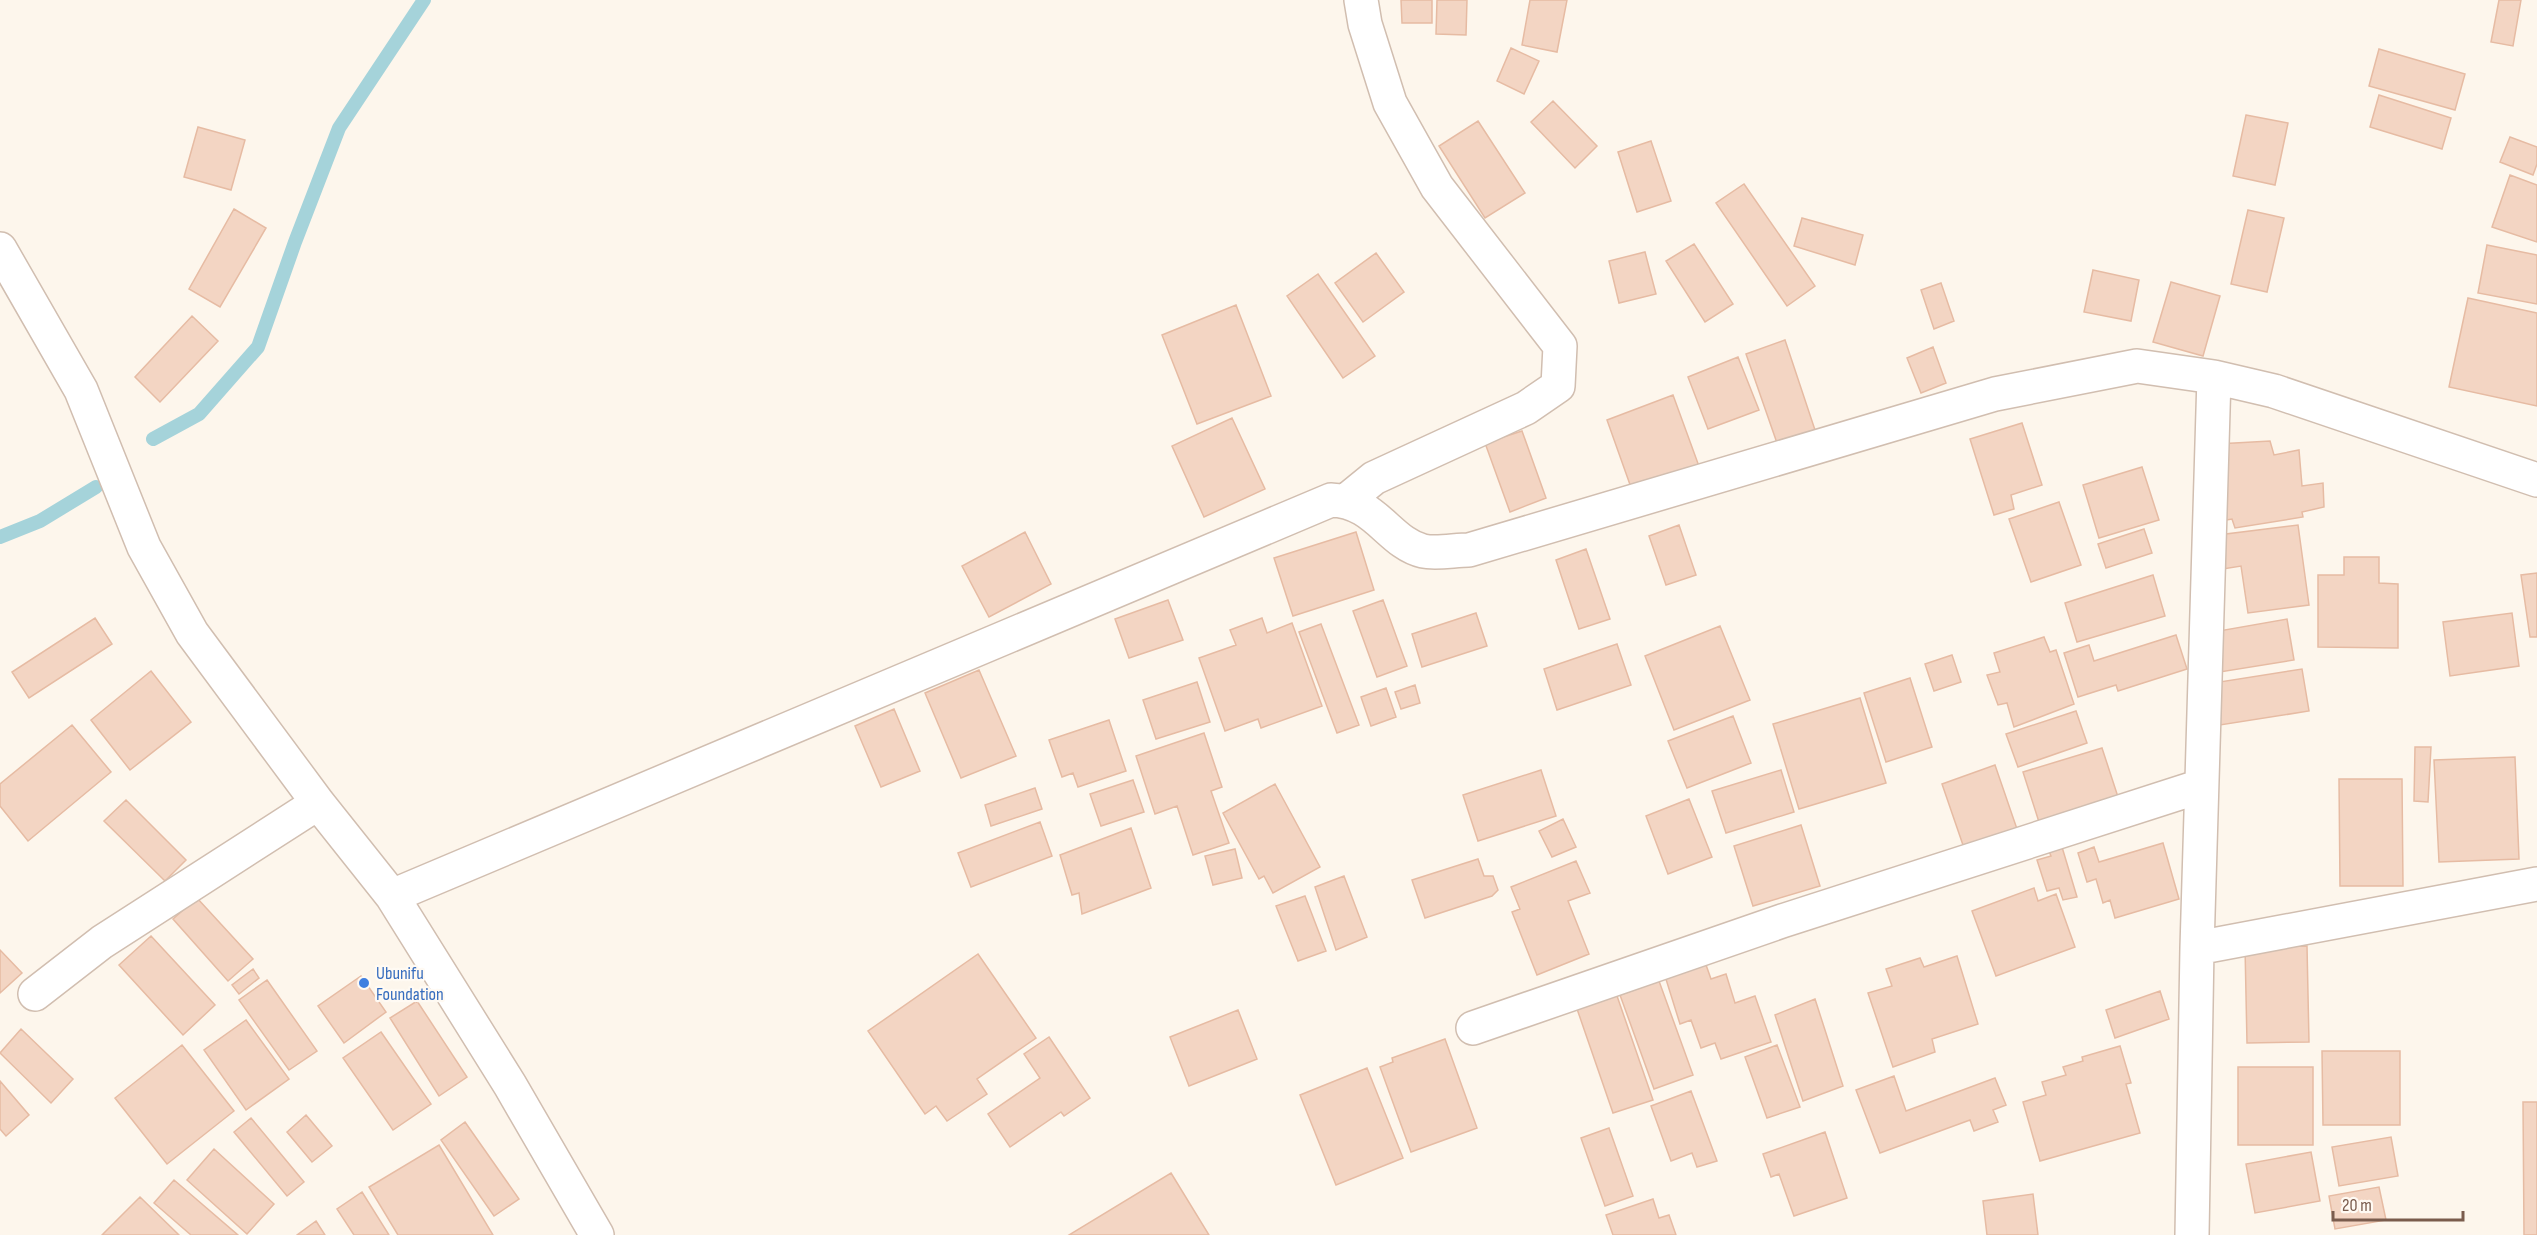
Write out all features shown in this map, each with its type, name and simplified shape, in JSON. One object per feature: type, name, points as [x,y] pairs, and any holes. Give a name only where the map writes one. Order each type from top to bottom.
[{"type":"street","points":[[1347,500],[1374,478],[1526,408],[1550,392],[1558,386],[1560,346],[1437,187],[1390,103],[1365,24],[1361,0]]},
{"type":"street","points":[[0,249],[81,390],[144,547],[192,633],[318,803],[392,896],[510,1085],[597,1235]]},
{"type":"street","points":[[392,896],[1331,500],[1347,500],[1381,521],[1405,542],[1422,551],[1469,550],[1995,394],[2137,366],[2214,377],[2274,392],[2537,480]]},
{"type":"street","points":[[2192,1235],[2201,786],[2214,377]]},
{"type":"street","points":[[1473,1028],[1782,921],[2201,786]]},
{"type":"street","points":[[35,994],[102,942],[318,803]]},
{"type":"street","points":[[2197,948],[2537,884]]},
{"type":"building","points":[[1401,0],[1432,0],[1432,23],[1402,23]]},
{"type":"building","points":[[1437,0],[1467,0],[1466,35],[1436,34]]},
{"type":"building","points":[[1530,0],[1567,0],[1557,52],[1522,45]]},
{"type":"building","points":[[2499,0],[2521,0],[2513,46],[2491,42]]},
{"type":"building","points":[[1511,48],[1539,61],[1524,94],[1497,81]]},
{"type":"building","points":[[2379,49],[2465,74],[2455,110],[2369,86]]},
{"type":"building","points":[[2379,95],[2451,118],[2442,149],[2370,127]]},
{"type":"building","points":[[1553,101],[1597,146],[1575,168],[1531,122]]},
{"type":"building","points":[[2246,115],[2288,123],[2275,185],[2233,176]]},
{"type":"building","points":[[1478,121],[1525,193],[1485,218],[1439,146]]},
{"type":"building","points":[[198,127],[245,140],[231,190],[184,177]]},
{"type":"building","points":[[2510,137],[2537,147],[2537,164],[2533,175],[2500,162]]},
{"type":"building","points":[[1651,141],[1671,201],[1637,212],[1618,152]]},
{"type":"building","points":[[2510,175],[2537,185],[2537,242],[2492,227]]},
{"type":"building","points":[[1744,184],[1815,286],[1787,306],[1716,203]]},
{"type":"building","points":[[234,209],[266,228],[220,307],[189,289]]},
{"type":"building","points":[[2248,210],[2284,218],[2267,292],[2231,284]]},
{"type":"building","points":[[1802,218],[1863,235],[1855,265],[1794,246]]},
{"type":"building","points":[[1694,244],[1733,304],[1705,322],[1666,261]]},
{"type":"building","points":[[2487,245],[2537,255],[2537,304],[2478,293]]},
{"type":"building","points":[[1645,252],[1656,294],[1619,303],[1609,261]]},
{"type":"building","points":[[1376,253],[1404,292],[1363,322],[1335,283]]},
{"type":"building","points":[[2093,270],[2139,280],[2131,321],[2084,312]]},
{"type":"building","points":[[1318,274],[1375,356],[1343,378],[1287,296]]},
{"type":"building","points":[[2171,282],[2220,296],[2203,356],[2153,342]]},
{"type":"building","points":[[1941,283],[1954,321],[1934,329],[1921,290]]},
{"type":"building","points":[[2468,298],[2537,313],[2537,406],[2449,387]]},
{"type":"building","points":[[1236,305],[1271,396],[1197,424],[1162,335]]},
{"type":"building","points":[[192,316],[218,341],[160,402],[135,377]]},
{"type":"building","points":[[1785,340],[1815,430],[1777,443],[1746,354]]},
{"type":"building","points":[[1933,347],[1946,383],[1921,393],[1907,358]]},
{"type":"building","points":[[1738,357],[1759,410],[1708,429],[1688,377]]},
{"type":"building","points":[[1673,395],[1700,469],[1633,493],[1607,420]]},
{"type":"building","points":[[1232,418],[1265,489],[1204,517],[1172,446]]},
{"type":"building","points":[[2022,423],[2042,485],[2011,495],[2014,509],[1994,515],[1970,439]]},
{"type":"building","points":[[1522,431],[1546,498],[1510,512],[1485,443]]},
{"type":"building","points":[[2270,441],[2274,455],[2299,450],[2302,486],[2323,483],[2324,507],[2302,512],[2303,517],[2235,528],[2232,519],[2214,522],[2217,444]]},
{"type":"building","points":[[2142,467],[2159,520],[2099,538],[2083,485]]},
{"type":"building","points":[[2059,502],[2081,565],[2031,582],[2009,519]]},
{"type":"building","points":[[1679,525],[1696,575],[1666,585],[1649,536]]},
{"type":"building","points":[[2298,525],[2309,605],[2248,613],[2241,566],[2223,569],[2218,535]]},
{"type":"building","points":[[2144,529],[2152,553],[2106,568],[2098,544]]},
{"type":"building","points":[[1025,532],[1051,584],[989,617],[962,566]]},
{"type":"building","points":[[1356,532],[1374,590],[1293,616],[1274,558]]},
{"type":"building","points":[[1586,549],[1610,619],[1579,629],[1556,560]]},
{"type":"building","points":[[2344,557],[2379,557],[2379,583],[2398,584],[2398,648],[2318,647],[2318,575],[2344,575]]},
{"type":"building","points":[[2537,573],[2537,637],[2530,637],[2521,575]]},
{"type":"building","points":[[2153,575],[2165,616],[2077,642],[2065,603]]},
{"type":"building","points":[[1168,600],[1183,640],[1129,658],[1115,619]]},
{"type":"building","points":[[1383,600],[1407,666],[1377,677],[1353,611]]},
{"type":"building","points":[[1476,613],[1487,646],[1422,667],[1412,634]]},
{"type":"building","points":[[2512,613],[2519,666],[2450,676],[2443,622]]},
{"type":"building","points":[[95,618],[112,644],[29,698],[12,672]]},
{"type":"building","points":[[1262,618],[1267,633],[1292,623],[1322,706],[1261,728],[1258,719],[1225,731],[1199,658],[1236,645],[1230,630]]},
{"type":"building","points":[[2287,619],[2294,660],[2220,672],[2213,632]]},
{"type":"building","points":[[1321,624],[1359,725],[1337,733],[1299,632]]},
{"type":"building","points":[[1720,626],[1750,700],[1674,730],[1645,656]]},
{"type":"building","points":[[2176,635],[2187,669],[2118,691],[2116,685],[2078,697],[2064,653],[2089,645],[2094,661]]},
{"type":"building","points":[[2044,637],[2050,652],[2056,650],[2074,704],[2014,727],[2007,703],[1998,705],[1987,675],[2000,672],[1994,653]]},
{"type":"building","points":[[1617,644],[1631,685],[1557,710],[1544,669]]},
{"type":"building","points":[[1952,655],[1961,682],[1934,691],[1925,664]]},
{"type":"building","points":[[2302,669],[2309,711],[2220,725],[2213,683]]},
{"type":"building","points":[[979,670],[1016,756],[961,778],[925,693]]},
{"type":"building","points":[[151,671],[191,722],[130,770],[91,720]]},
{"type":"building","points":[[1910,678],[1932,747],[1886,762],[1864,693]]},
{"type":"building","points":[[1197,682],[1210,722],[1156,739],[1143,700]]},
{"type":"building","points":[[1415,685],[1420,703],[1401,709],[1395,692]]},
{"type":"building","points":[[1386,688],[1396,717],[1371,726],[1361,697]]},
{"type":"building","points":[[1860,698],[1886,783],[1799,809],[1773,724]]},
{"type":"building","points":[[894,709],[920,771],[881,787],[855,726]]},
{"type":"building","points":[[2076,711],[2087,743],[2018,767],[2006,734]]},
{"type":"building","points":[[1733,716],[1751,763],[1687,788],[1668,741]]},
{"type":"building","points":[[1109,720],[1126,771],[1078,787],[1073,773],[1062,777],[1049,740]]},
{"type":"building","points":[[72,725],[111,772],[28,841],[0,806],[0,784]]},
{"type":"building","points":[[1204,733],[1222,787],[1211,791],[1229,843],[1193,855],[1177,806],[1155,814],[1136,756]]},
{"type":"building","points":[[2415,747],[2431,747],[2428,802],[2414,801]]},
{"type":"building","points":[[2102,748],[2119,800],[2039,822],[2023,772]]},
{"type":"building","points":[[2515,757],[2519,859],[2439,862],[2434,760]]},
{"type":"building","points":[[1995,765],[2017,829],[1964,848],[1942,784]]},
{"type":"building","points":[[1541,770],[1556,816],[1478,841],[1463,795]]},
{"type":"building","points":[[1781,770],[1794,812],[1726,833],[1712,791]]},
{"type":"building","points":[[2339,779],[2402,779],[2403,886],[2340,886]]},
{"type":"building","points":[[1133,780],[1144,812],[1101,826],[1090,794]]},
{"type":"building","points":[[1275,784],[1320,867],[1273,893],[1264,876],[1259,879],[1223,813]]},
{"type":"building","points":[[1035,788],[1042,809],[991,826],[985,805]]},
{"type":"building","points":[[1689,799],[1712,857],[1668,874],[1646,816]]},
{"type":"building","points":[[126,800],[186,860],[165,881],[104,821]]},
{"type":"building","points":[[1563,819],[1576,847],[1552,857],[1539,831]]},
{"type":"building","points":[[1040,822],[1052,856],[971,887],[958,853]]},
{"type":"building","points":[[1801,825],[1820,886],[1753,906],[1734,846]]},
{"type":"building","points":[[1131,828],[1151,888],[1082,914],[1079,893],[1072,895],[1060,855]]},
{"type":"building","points":[[2163,843],[2179,899],[2115,918],[2110,900],[2103,903],[2096,879],[2087,882],[2078,853],[2094,847],[2099,862]]},
{"type":"building","points":[[2062,847],[2077,897],[2063,900],[2059,888],[2047,891],[2037,860],[2051,856],[2049,851]]},
{"type":"building","points":[[1235,849],[1242,878],[1213,885],[1205,856]]},
{"type":"building","points":[[1478,859],[1484,876],[1493,876],[1498,890],[1492,896],[1425,918],[1412,880]]},
{"type":"building","points":[[1576,861],[1590,893],[1568,901],[1589,954],[1537,975],[1512,912],[1520,909],[1511,887]]},
{"type":"building","points":[[1344,876],[1367,937],[1336,950],[1315,887]]},
{"type":"building","points":[[2034,888],[2038,901],[2056,894],[2075,947],[1996,976],[1972,911]]},
{"type":"building","points":[[1305,896],[1326,951],[1298,961],[1276,906]]},
{"type":"building","points":[[197,898],[253,959],[228,981],[173,919]]},
{"type":"building","points":[[151,936],[215,1005],[183,1035],[119,965]]},
{"type":"building","points":[[2307,946],[2309,1042],[2247,1043],[2245,947]]},
{"type":"building","points":[[0,950],[22,973],[0,993]]},
{"type":"building","points":[[978,954],[1036,1038],[977,1079],[987,1094],[947,1121],[936,1106],[925,1114],[868,1031]]},
{"type":"building","points":[[1957,956],[1978,1024],[1932,1039],[1935,1052],[1893,1067],[1868,993],[1892,986],[1886,969],[1920,958],[1924,967]]},
{"type":"building","points":[[1705,962],[1711,979],[1726,974],[1735,1003],[1755,996],[1771,1042],[1721,1059],[1715,1043],[1701,1048],[1691,1020],[1680,1024],[1665,976]]},
{"type":"building","points":[[253,969],[259,978],[239,994],[232,985]]},
{"type":"building","points":[[361,976],[386,1012],[344,1043],[318,1006]]},
{"type":"building","points":[[267,980],[317,1051],[289,1070],[239,1000]]},
{"type":"building","points":[[1659,981],[1693,1075],[1654,1089],[1620,995]]},
{"type":"building","points":[[2160,991],[2169,1019],[2115,1038],[2106,1010]]},
{"type":"building","points":[[1616,993],[1653,1100],[1613,1113],[1576,1006]]},
{"type":"building","points":[[1815,999],[1843,1086],[1803,1101],[1775,1015]]},
{"type":"building","points":[[417,1001],[467,1077],[439,1096],[390,1018]]},
{"type":"building","points":[[1238,1010],[1257,1059],[1189,1086],[1170,1037]]},
{"type":"building","points":[[246,1020],[289,1079],[246,1110],[204,1050]]},
{"type":"building","points":[[21,1029],[73,1079],[51,1103],[0,1053]]},
{"type":"building","points":[[381,1032],[431,1104],[393,1130],[343,1058]]},
{"type":"building","points":[[1049,1037],[1090,1098],[1064,1116],[1061,1112],[1010,1147],[988,1114],[1040,1078],[1024,1054]]},
{"type":"building","points":[[1445,1039],[1477,1128],[1411,1152],[1380,1067],[1393,1062],[1392,1058]]},
{"type":"building","points":[[182,1045],[234,1111],[167,1164],[115,1098]]},
{"type":"building","points":[[1777,1045],[1800,1107],[1767,1118],[1745,1057]]},
{"type":"building","points":[[2120,1046],[2131,1083],[2126,1084],[2140,1133],[2040,1161],[2023,1102],[2046,1095],[2042,1082],[2066,1075],[2063,1067],[2083,1061],[2082,1057]]},
{"type":"building","points":[[2322,1051],[2400,1051],[2400,1125],[2323,1125]]},
{"type":"building","points":[[2238,1067],[2313,1067],[2313,1145],[2238,1145]]},
{"type":"building","points":[[1367,1068],[1403,1158],[1336,1185],[1300,1095]]},
{"type":"building","points":[[1894,1076],[1906,1111],[1995,1078],[2006,1105],[1993,1110],[1998,1122],[1974,1131],[1970,1120],[1880,1153],[1856,1090]]},
{"type":"building","points":[[0,1081],[29,1115],[6,1136],[0,1129]]},
{"type":"building","points":[[1691,1091],[1717,1161],[1697,1167],[1692,1153],[1671,1161],[1651,1106]]},
{"type":"building","points":[[2523,1102],[2537,1102],[2537,1235],[2524,1235]]},
{"type":"building","points":[[306,1115],[332,1146],[312,1162],[287,1132]]},
{"type":"building","points":[[251,1118],[304,1182],[287,1196],[234,1132]]},
{"type":"building","points":[[465,1122],[519,1199],[494,1216],[441,1140]]},
{"type":"building","points":[[1609,1128],[1633,1196],[1605,1206],[1581,1138]]},
{"type":"building","points":[[1825,1132],[1847,1198],[1794,1216],[1779,1174],[1771,1177],[1763,1154]]},
{"type":"building","points":[[2391,1137],[2398,1176],[2339,1186],[2332,1147]]},
{"type":"building","points":[[439,1145],[493,1235],[398,1235],[369,1187]]},
{"type":"building","points":[[214,1149],[274,1204],[247,1234],[187,1180]]},
{"type":"building","points":[[2311,1152],[2320,1201],[2255,1213],[2246,1164]]},
{"type":"building","points":[[1171,1173],[1209,1235],[1069,1235]]},
{"type":"building","points":[[174,1180],[238,1235],[191,1235],[154,1203]]},
{"type":"building","points":[[2379,1187],[2386,1220],[2335,1229],[2329,1196]]},
{"type":"building","points":[[362,1192],[389,1235],[354,1235],[337,1209]]},
{"type":"building","points":[[2033,1194],[2038,1235],[1987,1235],[1983,1201]]},
{"type":"building","points":[[140,1197],[179,1235],[102,1235]]},
{"type":"building","points":[[1653,1199],[1659,1218],[1669,1215],[1676,1235],[1613,1235],[1606,1215]]},
{"type":"building","points":[[316,1221],[325,1235],[297,1235]]},
{"type":"waterway","points":[[153,439],[199,414],[258,347],[339,128],[424,0]]},
{"type":"waterway","points":[[0,537],[40,521],[96,487]]},
{"type":"place","name":"Ubunifu Foundation","points":[[364,983]]}]
